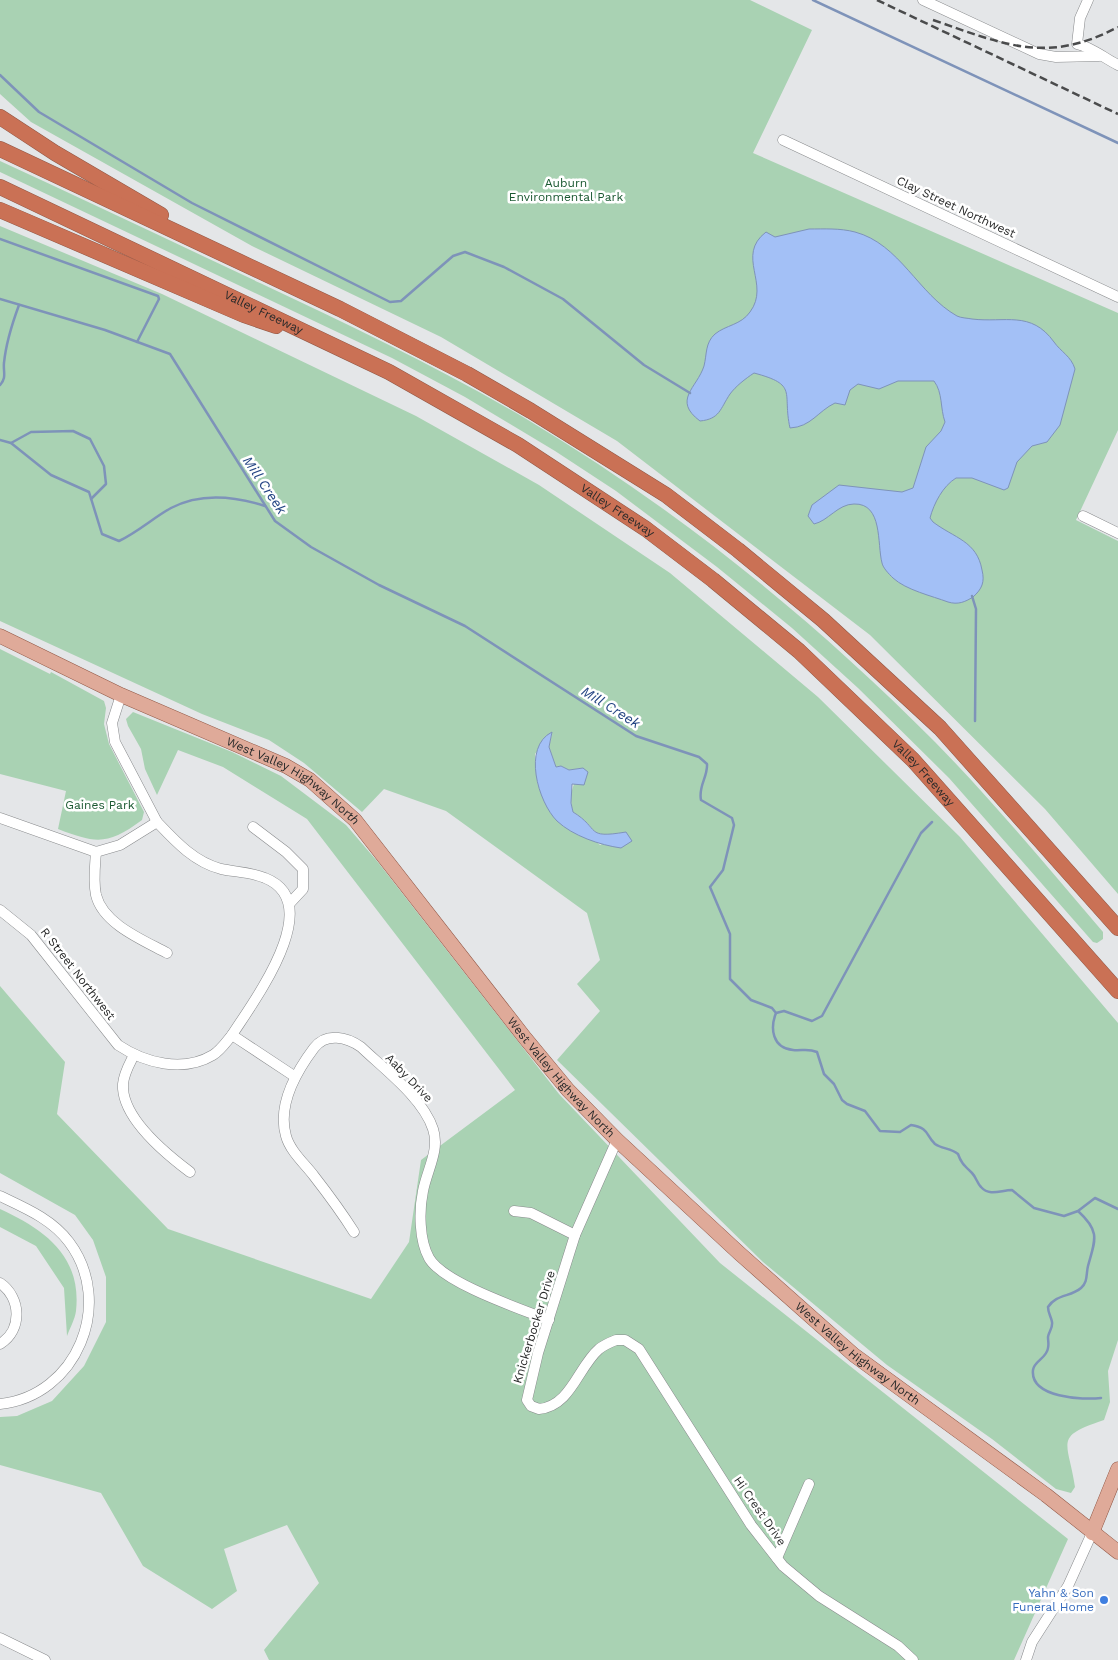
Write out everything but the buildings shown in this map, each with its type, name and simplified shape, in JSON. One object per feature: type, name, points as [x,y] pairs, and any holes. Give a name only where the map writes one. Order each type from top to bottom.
[{"type":"highway","points":[[0,117],[55,153],[245,263]]},
{"type":"highway","points":[[0,149],[245,263],[467,374],[666,495],[738,550],[823,620],[940,728],[1118,928]]},
{"type":"highway","name":"Valley Freeway","points":[[0,187],[342,348],[457,409],[576,482],[646,529],[720,586],[799,651],[913,760],[1118,991]]},
{"type":"highway","points":[[0,210],[244,316],[342,348]]},
{"type":"highway","points":[[1090,959],[1118,998]]},
{"type":"main road","name":"West Valley Highway North","points":[[0,636],[121,695],[286,766],[310,780],[336,801],[385,856],[459,956],[524,1038],[568,1090],[617,1140],[739,1253],[854,1355],[1046,1495],[1118,1552]]},
{"type":"main road","points":[[1092,1533],[1118,1470]]},
{"type":"street","points":[[923,0],[1039,54],[1056,57],[1099,56]]},
{"type":"street","points":[[1088,0],[1080,18],[1077,44],[1085,46],[1099,56],[1118,65]]},
{"type":"street","name":"Clay Street Northwest","points":[[783,140],[1118,297]]},
{"type":"street","points":[[1083,516],[1118,533]]},
{"type":"street","points":[[121,695],[112,723],[115,742],[157,822],[180,845],[198,859],[218,868],[266,878],[281,888],[290,903],[303,889],[303,870],[286,852],[253,827]]},
{"type":"street","points":[[5,819],[96,852],[120,845],[157,822]]},
{"type":"street","points":[[96,852],[94,884],[100,906],[116,923],[167,953]]},
{"type":"street","name":"R Street Northwest","points":[[0,910],[31,935],[112,1038],[134,1055],[148,1060],[178,1064],[196,1062],[213,1055],[232,1035],[267,982],[290,924],[290,903]]},
{"type":"street","points":[[232,1035],[294,1076]]},
{"type":"street","name":"Aaby Drive","points":[[354,1232],[291,1147],[286,1136],[285,1111],[294,1076],[316,1045],[327,1039],[340,1037],[350,1040],[361,1047],[428,1115],[434,1130],[436,1144],[420,1205],[422,1228],[430,1259],[437,1267],[468,1287],[549,1320]]},
{"type":"street","points":[[134,1055],[125,1072],[123,1086],[128,1105],[162,1151],[190,1172]]},
{"type":"street","name":"Knickerbocker Drive","points":[[617,1140],[575,1235],[528,1390],[527,1400],[531,1406],[539,1409],[555,1404],[564,1396],[598,1349],[616,1340],[625,1340]]},
{"type":"street","points":[[0,1196],[46,1220],[69,1242],[84,1270],[90,1305],[89,1322],[84,1338],[66,1369],[50,1384],[36,1393],[23,1399],[0,1404]]},
{"type":"street","points":[[514,1211],[531,1213],[575,1235]]},
{"type":"street","points":[[0,1283],[12,1296],[17,1311],[11,1332],[0,1344]]},
{"type":"street","name":"Hi Crest Drive","points":[[625,1340],[639,1349],[751,1525],[777,1558],[819,1596],[898,1646],[913,1660]]},
{"type":"street","points":[[777,1558],[809,1484]]},
{"type":"street","points":[[1026,1660],[1032,1642],[1068,1586],[1092,1533]]},
{"type":"street","points":[[0,1638],[45,1660]]},
{"type":"green space","name":"Auburn Environmental Park","points":[[0,0],[750,0],[812,30],[753,153],[1118,313],[1118,430],[1076,520],[1118,541],[1118,894],[1045,809],[870,635],[617,441],[441,337],[252,246],[31,122],[0,94]]},
{"type":"green space","points":[[0,161],[294,299],[429,366],[528,420],[583,454],[637,491],[742,568],[841,652],[889,696],[1000,812],[1103,932],[1103,939],[1097,943],[1093,942],[949,778],[858,688],[792,628],[717,567],[616,491],[555,451],[465,397],[392,358],[0,172]]},
{"type":"green space","points":[[0,226],[162,294],[416,416],[539,485],[670,573],[818,697],[960,837],[1118,1023],[1118,1340],[1108,1371],[1110,1402],[1104,1420],[1077,1431],[1068,1442],[1075,1487],[1071,1493],[1056,1489],[992,1439],[887,1365],[763,1262],[557,1060],[600,1011],[577,984],[600,960],[587,913],[446,811],[384,789],[362,812],[304,763],[269,740],[202,714],[0,621]],"holes":[[[552,733],[549,747],[556,767],[561,766],[569,770],[583,768],[572,789],[573,812],[598,833],[613,834],[626,832],[600,845],[538,786],[535,754]]]},
{"type":"green space","name":"Gaines Park","points":[[0,649],[50,674],[51,672],[104,701],[106,708],[104,724],[109,744],[144,812],[142,820],[120,834],[102,840],[71,834],[58,829],[66,791],[0,774]]},
{"type":"green space","points":[[133,712],[232,752],[281,776],[346,825],[377,861],[559,1094],[720,1263],[1068,1539],[1014,1660],[269,1660],[264,1650],[319,1583],[287,1525],[224,1549],[237,1591],[212,1609],[143,1566],[101,1493],[0,1465],[0,1417],[17,1416],[52,1401],[84,1366],[106,1322],[106,1277],[93,1240],[75,1215],[0,1173],[0,986],[65,1062],[57,1114],[168,1229],[371,1299],[409,1242],[421,1160],[515,1090],[307,819],[223,767],[178,750],[157,795],[145,769],[141,749],[128,726],[126,719]]},
{"type":"green space","points":[[0,1209],[45,1236],[57,1247],[66,1260],[73,1275],[76,1292],[76,1311],[67,1336],[64,1288],[36,1246],[0,1227]]},
{"type":"water","points":[[809,229],[844,230],[871,238],[897,258],[943,307],[957,316],[984,320],[1017,320],[1036,325],[1068,357],[1075,369],[1060,425],[1047,442],[1032,446],[1017,462],[1008,488],[1004,490],[972,478],[956,478],[943,490],[934,507],[930,518],[933,522],[964,541],[970,546],[979,560],[983,574],[982,585],[973,597],[964,602],[948,602],[912,589],[893,578],[882,563],[874,517],[870,510],[863,505],[848,505],[814,524],[808,516],[812,505],[839,485],[902,492],[913,488],[926,447],[941,431],[945,422],[939,390],[934,381],[898,381],[879,389],[858,384],[850,390],[845,405],[835,403],[804,425],[790,428],[786,392],[783,386],[768,377],[754,373],[735,388],[716,416],[700,421],[692,414],[688,407],[687,400],[689,394],[701,374],[708,345],[712,337],[719,331],[742,320],[750,312],[755,302],[757,291],[753,251],[757,241],[766,232],[775,237]]},
{"type":"water","points":[[552,732],[549,747],[556,767],[561,766],[569,770],[583,768],[588,772],[584,785],[572,784],[571,803],[573,812],[598,833],[613,834],[626,832],[632,841],[621,848],[604,845],[571,831],[557,821],[550,812],[539,788],[535,762],[537,750],[543,739]]},
{"type":"waterway","points":[[813,0],[1118,143]]},
{"type":"waterway","points":[[0,75],[39,112],[192,203],[390,302],[401,301],[453,256],[465,252],[504,267],[563,299],[644,365],[690,393]]},
{"type":"waterway","points":[[0,239],[158,296],[159,299],[137,342]]},
{"type":"waterway","name":"Mill Creek","points":[[0,299],[105,330],[170,354],[275,521],[311,547],[379,585],[465,626],[636,736],[699,757],[707,764],[700,795],[701,800],[732,818],[734,825],[723,870],[710,887],[730,934],[730,979],[751,1000],[772,1008],[776,1013],[773,1031],[774,1036],[781,1045],[793,1050],[817,1052],[824,1074],[834,1084],[842,1100],[865,1111],[880,1131],[900,1132],[911,1125],[917,1126],[924,1130],[935,1144],[958,1154],[984,1190],[988,1192],[1012,1190],[1034,1208],[1064,1216],[1078,1211],[1095,1198],[1118,1209]]},
{"type":"waterway","points":[[0,385],[4,377],[4,363],[8,340],[19,305]]},
{"type":"waterway","points":[[11,443],[31,432],[73,431],[90,439],[104,466],[106,484],[91,499]]},
{"type":"waterway","points":[[0,440],[11,443],[51,475],[89,492],[102,534],[119,541],[171,508],[194,500],[218,497],[230,498],[265,506]]},
{"type":"waterway","points":[[972,596],[976,609],[975,721]]},
{"type":"waterway","points":[[776,1013],[784,1011],[812,1021],[822,1016],[921,833],[932,822]]},
{"type":"waterway","points":[[1078,1211],[1090,1225],[1094,1237],[1086,1281],[1077,1291],[1055,1300],[1048,1307],[1052,1320],[1048,1337],[1048,1348],[1034,1367],[1034,1379],[1048,1392],[1071,1397],[1101,1398]]},
{"type":"railway","points":[[877,0],[1118,114]]},
{"type":"railway","points":[[933,20],[1004,43],[1025,47],[1047,48],[1093,39],[1118,27]]},
{"type":"place","name":"Yahn & Son Funeral Home","points":[[1104,1600]]}]
